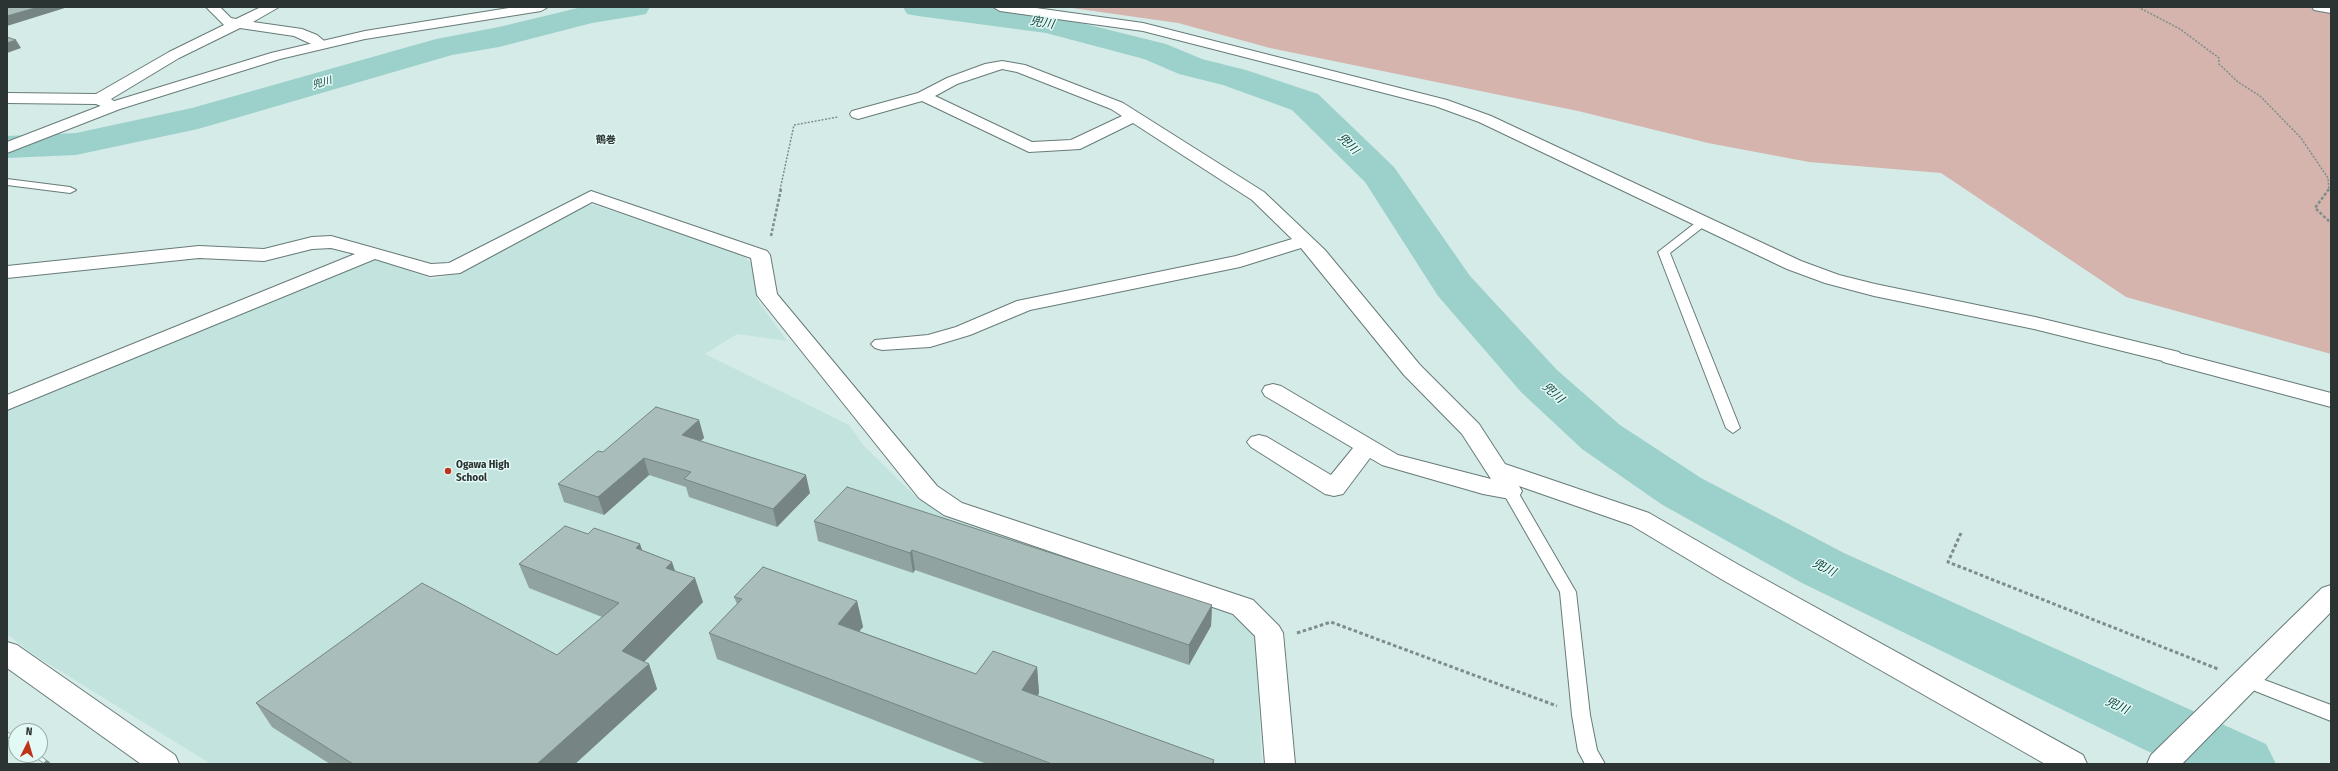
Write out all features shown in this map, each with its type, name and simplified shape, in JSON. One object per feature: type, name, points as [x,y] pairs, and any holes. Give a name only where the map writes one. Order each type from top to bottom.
[{"type":"street","points":[[213,7],[227,22],[297,32],[312,38],[322,45]]},
{"type":"street","points":[[7,98],[107,105],[174,55],[272,7]]},
{"type":"street","points":[[7,148],[107,105],[224,71],[322,45],[416,26],[541,7]]},
{"type":"street","points":[[1000,7],[1143,27],[1442,103],[1485,119],[1794,265],[1832,279],[1874,290],[2035,323],[2171,357],[2331,400]]},
{"type":"street","points":[[2319,7],[2331,9]]},
{"type":"street","points":[[858,114],[923,96],[952,81],[990,67],[1002,65],[1020,68],[1117,106],[1258,196],[1305,241],[1318,254],[1412,370],[1471,429],[1503,480]]},
{"type":"street","points":[[923,96],[1029,147],[1074,145],[1134,117]]},
{"type":"street","points":[[7,272],[198,252],[227,252],[264,255],[312,243],[331,242],[430,270],[453,269],[591,196],[760,255],[767,295],[928,492],[953,509],[1243,607],[1269,633],[1280,764]]},
{"type":"street","points":[[882,344],[930,340],[962,331],[1024,305],[1240,261],[1305,241]]},
{"type":"street","points":[[7,403],[374,253]]},
{"type":"street","points":[[1273,391],[1390,460],[1483,486],[1503,480],[1640,519],[1730,572],[2072,764]]},
{"type":"street","points":[[1259,442],[1334,488],[1367,446]]},
{"type":"street","points":[[2162,764],[2331,595]]},
{"type":"street","points":[[7,652],[164,764]]},
{"type":"lane","points":[[7,182],[70,190]]},
{"type":"lane","points":[[1702,222],[1664,252],[1733,428]]},
{"type":"lane","points":[[1503,480],[1568,592],[1581,715],[1588,751],[1595,764]]},
{"type":"lane","points":[[2244,682],[2331,713]]},
{"type":"path","points":[[2138,7],[2180,29],[2219,58],[2219,64],[2238,82],[2260,96],[2301,138],[2328,178],[2329,190],[2315,208],[2331,222]]},
{"type":"path","points":[[760,255],[769,248],[794,125],[858,114]]},
{"type":"path","points":[[1961,534],[1948,562],[2244,682]]},
{"type":"path","points":[[1269,633],[1288,636],[1321,627],[1331,622],[1581,715]]},
{"type":"shaded area","points":[[1065,7],[2331,7],[2331,354],[2126,297],[1941,173],[1809,162],[1708,143],[1578,111],[1270,48],[1178,23]]},
{"type":"shaded area","name":"Ogawa High School","points":[[594,205],[741,254],[751,263],[758,301],[787,341],[737,334],[705,354],[849,425],[864,446],[914,495],[948,515],[1217,607],[1238,618],[1255,636],[1262,764],[211,764],[31,653],[7,634],[7,407],[365,261],[379,259],[432,279],[457,274],[583,206]]},
{"type":"building","points":[[7,7],[38,7],[7,16]]},
{"type":"building","points":[[7,37],[16,40],[7,43]]},
{"type":"building","points":[[656,407],[699,420],[682,435],[806,475],[773,509],[684,479],[691,472],[644,458],[598,497],[558,484],[598,451],[603,452]]},
{"type":"building","points":[[847,487],[1212,605],[1189,645],[912,550],[910,553],[814,521]]},
{"type":"building","points":[[565,526],[588,534],[594,528],[640,544],[636,548],[672,562],[666,568],[695,578],[622,651],[649,664],[537,764],[353,764],[256,703],[422,583],[557,655],[619,603],[519,564]]},
{"type":"building","points":[[763,567],[857,601],[838,624],[976,674],[993,651],[1037,667],[1022,690],[1214,760],[1212,764],[1052,764],[709,633],[742,599],[734,597]]},
{"type":"waterway","name":"兜川","points":[[7,147],[40,147],[76,144],[198,118],[448,46],[499,37],[591,14],[635,7]]},
{"type":"waterway","name":"兜川","points":[[918,7],[1049,24],[1104,40],[1154,51],[1191,67],[1234,77],[1305,102],[1380,175],[1454,286],[1539,381],[1601,437],[1681,491],[1823,568],[2241,764]]},
{"type":"place","name":"Ogawa High School","points":[[448,471]]},
{"type":"district","name":"鶴巻","points":[[606,140]]}]
